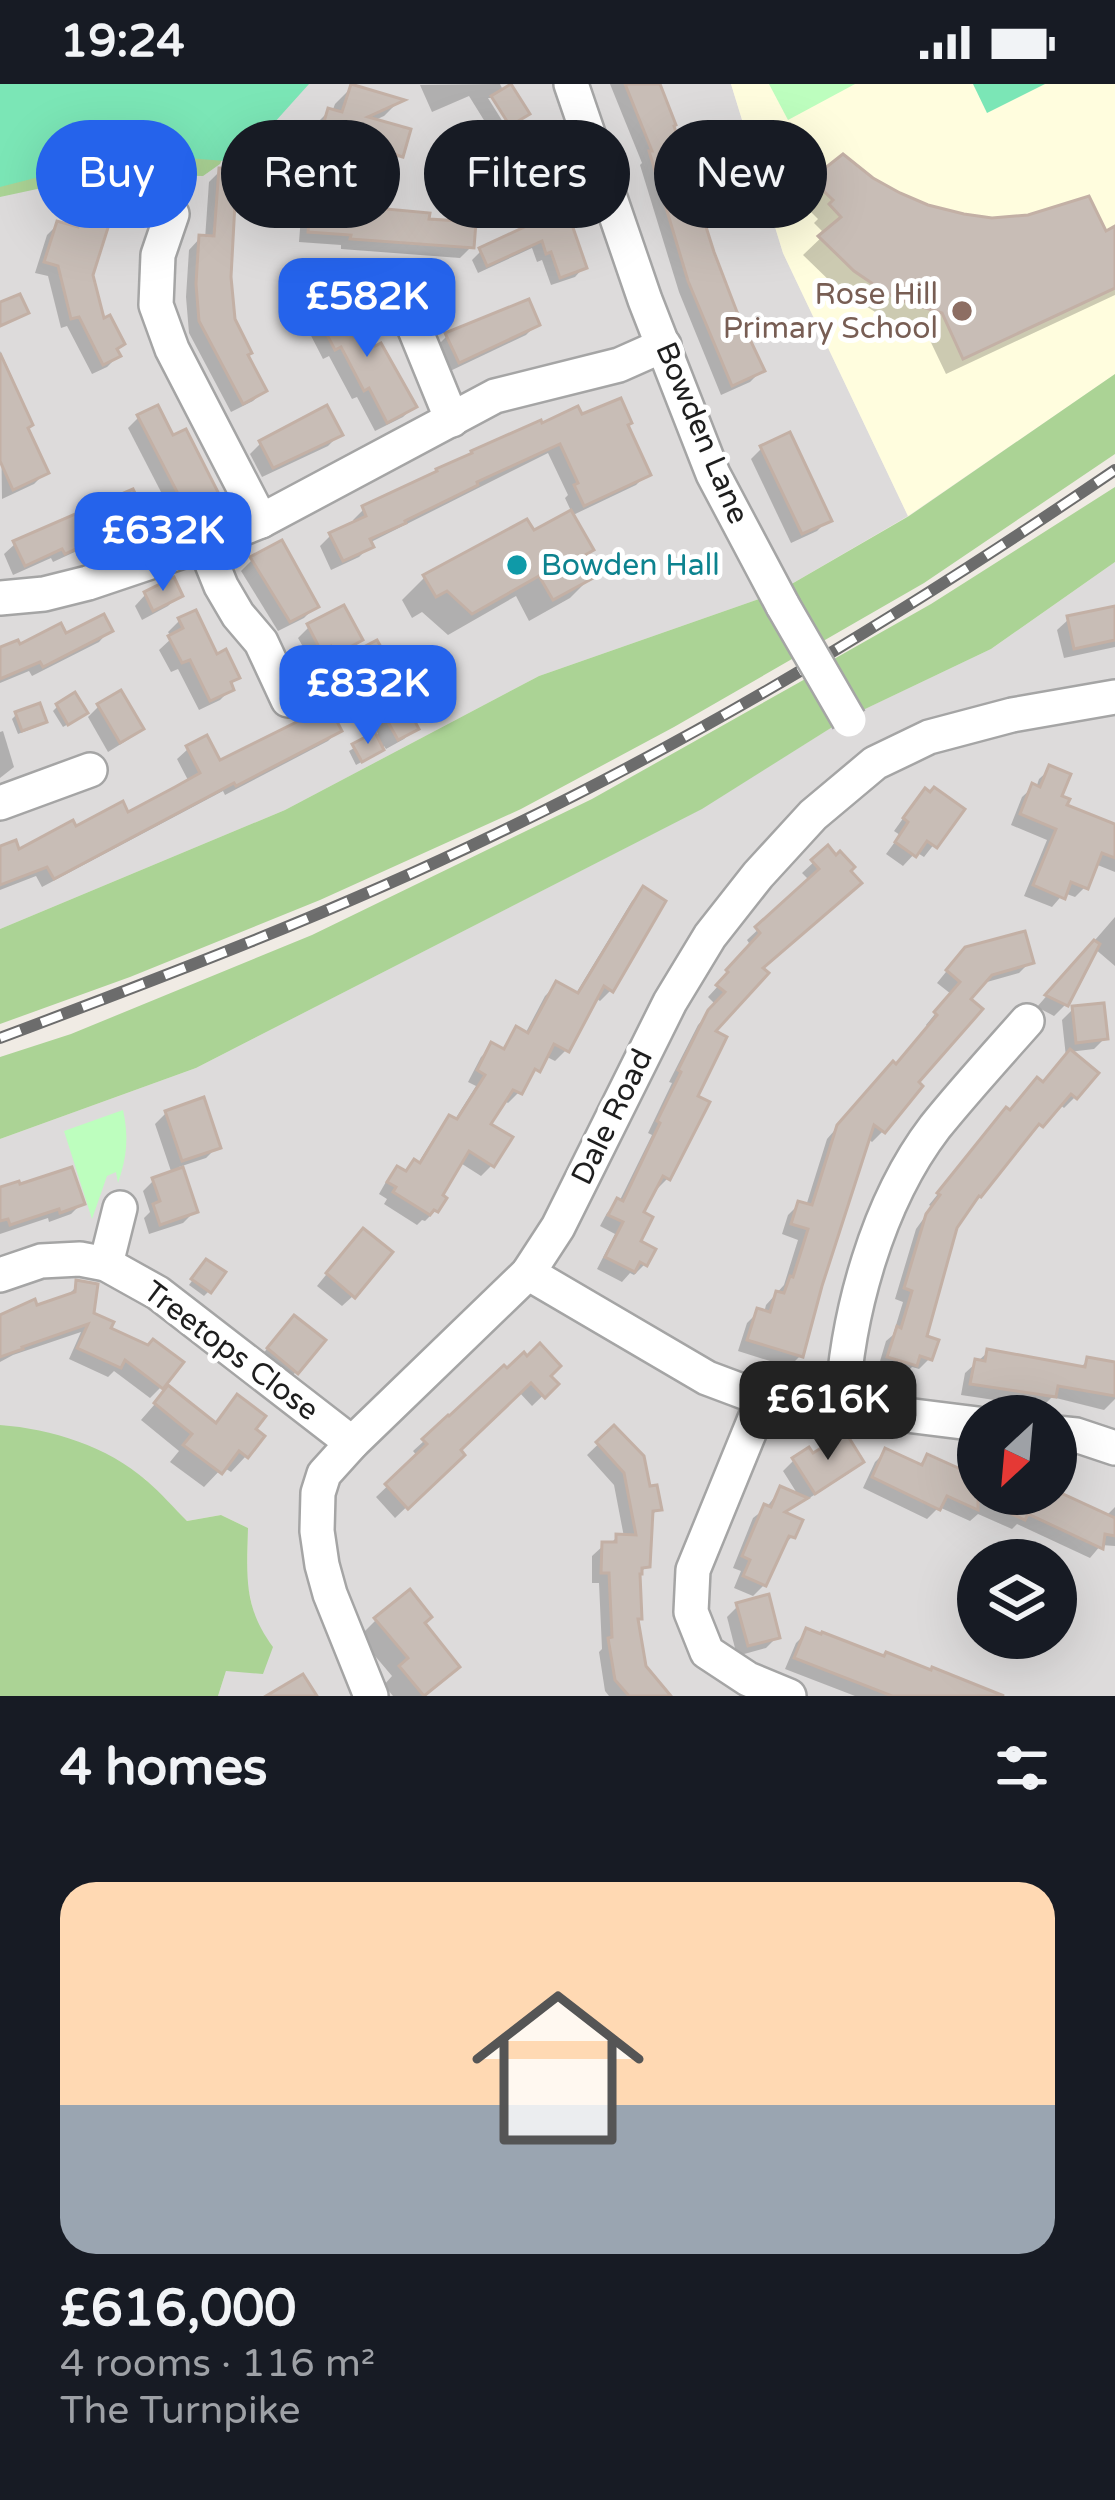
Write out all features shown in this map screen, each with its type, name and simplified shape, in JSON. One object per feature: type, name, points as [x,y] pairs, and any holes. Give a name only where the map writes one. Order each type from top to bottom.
[{"type":"street","name":"Bowden Lane","points":[[571,84],[645,300],[713,474],[874,764]]},
{"type":"street","points":[[167,228],[158,255],[156,305],[172,349],[261,521]]},
{"type":"street","points":[[394,287],[452,420]]},
{"type":"street","points":[[0,598],[88,583],[204,544],[261,521],[495,396],[619,365],[664,345]]},
{"type":"street","points":[[204,544],[221,586],[261,642],[290,699]]},
{"type":"street","name":"Dale Road","points":[[371,1696],[330,1594],[317,1531],[318,1493],[324,1474],[528,1273],[558,1227],[670,1001],[710,936],[813,815],[874,764],[929,737],[1012,715],[1113,707]]},
{"type":"street","points":[[0,803],[65,769]]},
{"type":"street","points":[[842,1408],[852,1320],[897,1188],[934,1129],[1028,1021]]},
{"type":"street","points":[[106,1264],[120,1208]]},
{"type":"street","name":"Treetops Close","points":[[0,1275],[41,1261],[80,1259],[106,1264],[158,1293],[352,1443]]},
{"type":"street","points":[[528,1273],[707,1378],[763,1399],[957,1422]]},
{"type":"street","points":[[763,1399],[693,1570],[691,1612],[707,1652],[748,1679],[789,1696]]},
{"type":"street","points":[[1077,1435],[1115,1448]]},
{"type":"shaded area","points":[[0,84],[731,84],[742,120],[654,120],[654,228],[775,228],[908,516],[776,593],[539,676],[285,810],[0,929]]},
{"type":"shaded area","name":"Rose Hill Primary School","points":[[731,84],[1115,84],[1115,374],[908,516],[775,228],[827,228],[827,120],[742,120]]},
{"type":"shaded area","points":[[1115,562],[1115,1696],[218,1696],[226,1671],[256,1624],[247,1583],[248,1528],[221,1515],[187,1521],[145,1479],[0,1425],[0,1139],[196,1068],[701,809],[848,717],[991,649]]},
{"type":"green space","points":[[0,84],[309,84],[277,120],[221,120],[221,161],[197,159],[197,120],[36,120],[36,178],[0,187]]},
{"type":"green space","points":[[769,84],[855,84],[788,120]]},
{"type":"green space","points":[[973,84],[1045,84],[987,113]]},
{"type":"green space","points":[[221,135],[221,162],[203,176],[197,176],[197,138]]},
{"type":"green space","points":[[36,158],[36,189],[0,197],[0,163]]},
{"type":"green space","points":[[1115,374],[1115,454],[924,583],[521,809],[320,900],[0,1024],[0,929],[285,810],[539,676],[776,593],[909,516]]},
{"type":"green space","points":[[1115,487],[1115,562],[991,649],[863,710],[834,659],[931,604]]},
{"type":"green space","points":[[807,678],[834,726],[702,809],[196,1068],[0,1139],[0,1057],[71,1034],[312,935],[592,799]]},
{"type":"green space","points":[[123,1110],[126,1138],[121,1174],[118,1183],[116,1172],[107,1176],[92,1219],[64,1131]]},
{"type":"green space","points":[[0,1425],[59,1435],[97,1449],[147,1481],[187,1521],[221,1515],[248,1528],[252,1604],[273,1647],[263,1674],[226,1671],[218,1696],[0,1696]]},
{"type":"building","points":[[351,84],[405,100],[368,117],[379,120],[324,120],[328,108],[342,112]]},
{"type":"building","points":[[511,84],[530,114],[506,120],[491,96]]},
{"type":"building","points":[[625,84],[660,84],[674,120],[654,120],[654,168]]},
{"type":"building","points":[[400,126],[411,129],[400,156]]},
{"type":"building","points":[[843,154],[900,193],[928,205],[992,218],[1028,215],[1089,196],[1106,231],[1115,226],[1115,288],[963,359],[942,313],[897,299],[876,286],[818,236],[841,217],[829,204],[833,200],[827,194],[827,166]]},
{"type":"building","points":[[221,168],[221,228],[234,228],[235,319],[267,391],[243,404],[199,321],[199,235],[214,236]]},
{"type":"building","points":[[400,210],[424,212],[424,228],[476,228],[474,248],[308,232],[308,228],[400,228]]},
{"type":"building","points":[[55,228],[108,228],[93,275],[104,318],[110,315],[125,344],[117,349],[121,356],[103,365],[79,317],[71,319],[58,266],[44,262]]},
{"type":"building","points":[[522,228],[573,228],[587,268],[560,278],[542,241],[487,266],[479,248]]},
{"type":"building","points":[[672,228],[706,228],[765,371],[732,386],[688,281]]},
{"type":"building","points":[[20,294],[29,313],[0,326],[0,302]]},
{"type":"building","points":[[529,299],[540,325],[459,363],[445,333]]},
{"type":"building","points":[[339,300],[343,307],[352,303],[417,407],[387,423],[369,388],[364,391],[341,347],[335,350],[315,312]]},
{"type":"building","points":[[0,353],[49,473],[13,490],[0,461]]},
{"type":"building","points":[[621,398],[651,475],[584,506],[560,444],[370,539],[374,547],[343,561],[329,533],[366,516],[362,506],[541,420],[578,406],[582,414]]},
{"type":"building","points":[[158,405],[173,435],[186,429],[220,496],[188,513],[137,415]]},
{"type":"building","points":[[327,405],[343,435],[273,468],[259,441]]},
{"type":"building","points":[[790,432],[832,521],[802,534],[760,446]]},
{"type":"building","points":[[133,489],[146,516],[65,554],[62,549],[25,566],[13,541]]},
{"type":"building","name":"Bowden Hall","points":[[571,510],[594,550],[585,555],[597,576],[553,600],[539,576],[472,614],[447,591],[436,597],[423,575],[527,519],[534,530]]},
{"type":"building","points":[[282,540],[319,607],[290,622],[250,557]]},
{"type":"building","points":[[174,577],[183,596],[153,611],[144,592]]},
{"type":"building","points":[[344,605],[363,640],[335,655],[331,646],[321,651],[307,624]]},
{"type":"building","points":[[1115,606],[1115,640],[1074,649],[1067,616]]},
{"type":"building","points":[[196,610],[217,654],[226,649],[240,678],[231,682],[234,690],[210,701],[190,660],[182,663],[168,636],[183,628],[178,618]]},
{"type":"building","points":[[104,614],[113,631],[43,667],[40,662],[0,679],[0,647],[18,640],[20,644],[61,623],[66,633]]},
{"type":"building","points":[[377,640],[419,729],[398,740],[350,654]]},
{"type":"building","points":[[121,690],[144,729],[120,743],[97,704]]},
{"type":"building","points":[[75,692],[88,713],[68,725],[56,704]]},
{"type":"building","points":[[40,703],[47,722],[22,731],[15,712]]},
{"type":"building","points":[[329,706],[342,731],[54,879],[47,867],[0,885],[0,846],[16,840],[19,849],[73,820],[76,826],[123,801],[128,812],[175,787],[200,773],[186,746],[207,735],[220,760]]},
{"type":"building","points":[[375,732],[384,750],[362,762],[352,744]]},
{"type":"building","points":[[1049,765],[1071,774],[1062,796],[1070,799],[1067,805],[1115,824],[1115,858],[1102,853],[1088,889],[1071,882],[1065,899],[1033,885],[1056,829],[1020,814],[1032,783],[1040,787]]},
{"type":"building","points":[[934,787],[965,809],[937,848],[927,841],[916,857],[895,842],[908,822],[903,818],[925,788],[930,792]]},
{"type":"building","points":[[828,845],[855,867],[851,871],[862,883],[763,968],[769,973],[716,1031],[727,1037],[698,1096],[710,1102],[670,1180],[663,1176],[644,1212],[653,1217],[641,1241],[656,1249],[647,1266],[640,1262],[635,1272],[605,1257],[623,1222],[608,1215],[617,1198],[623,1201],[660,1123],[678,1070],[708,1010],[725,992],[716,985],[760,933],[755,927],[819,869],[811,860]]},
{"type":"building","points":[[643,886],[666,901],[613,992],[604,986],[569,1052],[554,1044],[540,1072],[535,1069],[522,1094],[513,1090],[491,1124],[513,1137],[494,1167],[469,1151],[443,1195],[447,1198],[430,1215],[393,1192],[396,1187],[387,1182],[397,1166],[406,1171],[414,1159],[420,1163],[449,1115],[457,1119],[485,1075],[477,1070],[491,1042],[504,1049],[516,1026],[528,1033],[556,981],[578,993]]},
{"type":"building","points":[[1025,931],[1034,963],[992,975],[971,999],[983,1009],[919,1082],[923,1086],[885,1133],[874,1125],[803,1357],[747,1340],[757,1308],[770,1312],[776,1291],[784,1293],[793,1277],[808,1229],[791,1224],[798,1201],[812,1205],[837,1125],[937,1015],[934,1012],[960,982],[946,970],[965,947]]},
{"type":"building","points":[[1094,940],[1100,944],[1068,1006],[1045,995]]},
{"type":"building","points":[[1104,1003],[1108,1039],[1076,1043],[1072,1006]]},
{"type":"building","points":[[1070,1049],[1099,1073],[1077,1099],[1071,1094],[1043,1127],[1039,1124],[957,1228],[927,1336],[939,1340],[932,1360],[920,1356],[917,1366],[887,1357],[897,1326],[901,1328],[912,1291],[904,1288],[937,1193],[1006,1107],[1010,1110],[1037,1077],[1043,1082]]},
{"type":"building","points":[[204,1097],[221,1148],[182,1161],[165,1111]]},
{"type":"building","points":[[72,1167],[85,1204],[10,1225],[8,1219],[0,1221],[0,1187]]},
{"type":"building","points":[[183,1167],[198,1212],[160,1225],[153,1204],[160,1201],[152,1178]]},
{"type":"building","points":[[363,1228],[393,1252],[355,1298],[326,1273]]},
{"type":"building","points":[[206,1259],[226,1272],[211,1293],[191,1279]]},
{"type":"building","points":[[76,1280],[98,1284],[94,1313],[114,1322],[111,1328],[148,1345],[153,1339],[184,1362],[163,1389],[125,1360],[121,1368],[77,1348],[88,1324],[0,1357],[0,1315],[35,1299],[37,1305],[75,1292]]},
{"type":"building","points":[[294,1315],[326,1340],[298,1374],[267,1348]]},
{"type":"building","points":[[540,1343],[561,1366],[551,1376],[559,1384],[545,1398],[531,1383],[408,1509],[385,1484],[427,1444],[422,1439],[448,1415],[504,1365],[507,1368],[524,1352],[527,1356]]},
{"type":"building","points":[[987,1349],[1085,1367],[1087,1357],[1115,1362],[1115,1396],[1058,1386],[1056,1395],[1043,1395],[970,1384],[975,1359],[985,1361]]},
{"type":"building","points":[[168,1385],[216,1423],[237,1394],[266,1416],[256,1429],[265,1436],[248,1458],[239,1451],[222,1474],[183,1445],[192,1434],[154,1403]]},
{"type":"building","points":[[614,1425],[644,1456],[650,1486],[657,1485],[662,1510],[653,1511],[650,1567],[642,1568],[640,1574],[642,1619],[638,1619],[646,1666],[671,1696],[629,1696],[615,1680],[608,1638],[612,1637],[609,1573],[601,1573],[602,1542],[616,1542],[616,1534],[636,1535],[624,1473],[596,1442]]},
{"type":"building","points":[[846,1433],[864,1462],[815,1494],[792,1458],[809,1447],[813,1453]]},
{"type":"building","points":[[885,1448],[922,1465],[927,1454],[957,1468],[957,1501],[947,1496],[940,1510],[872,1477]]},
{"type":"building","points":[[780,1486],[808,1498],[785,1512],[803,1520],[795,1538],[789,1536],[766,1586],[743,1576],[750,1560],[742,1556],[764,1504],[771,1507]]},
{"type":"building","points":[[1077,1500],[1115,1518],[1115,1536],[1105,1534],[1103,1549],[1030,1515],[1077,1515]]},
{"type":"building","points":[[410,1589],[432,1617],[425,1623],[460,1667],[424,1696],[399,1666],[408,1658],[374,1618]]},
{"type":"building","points":[[769,1594],[780,1638],[748,1646],[736,1603]]},
{"type":"building","points":[[806,1628],[884,1656],[886,1652],[932,1667],[1004,1696],[892,1696],[794,1658]]},
{"type":"building","points":[[303,1674],[317,1696],[266,1696]]},
{"type":"railway","points":[[0,1038],[313,916],[577,794],[813,664],[1115,470]]},
{"type":"place","name":"Rose Hill Primary School","points":[[962,311]]},
{"type":"place","name":"Bowden Hall","points":[[517,565]]}]
